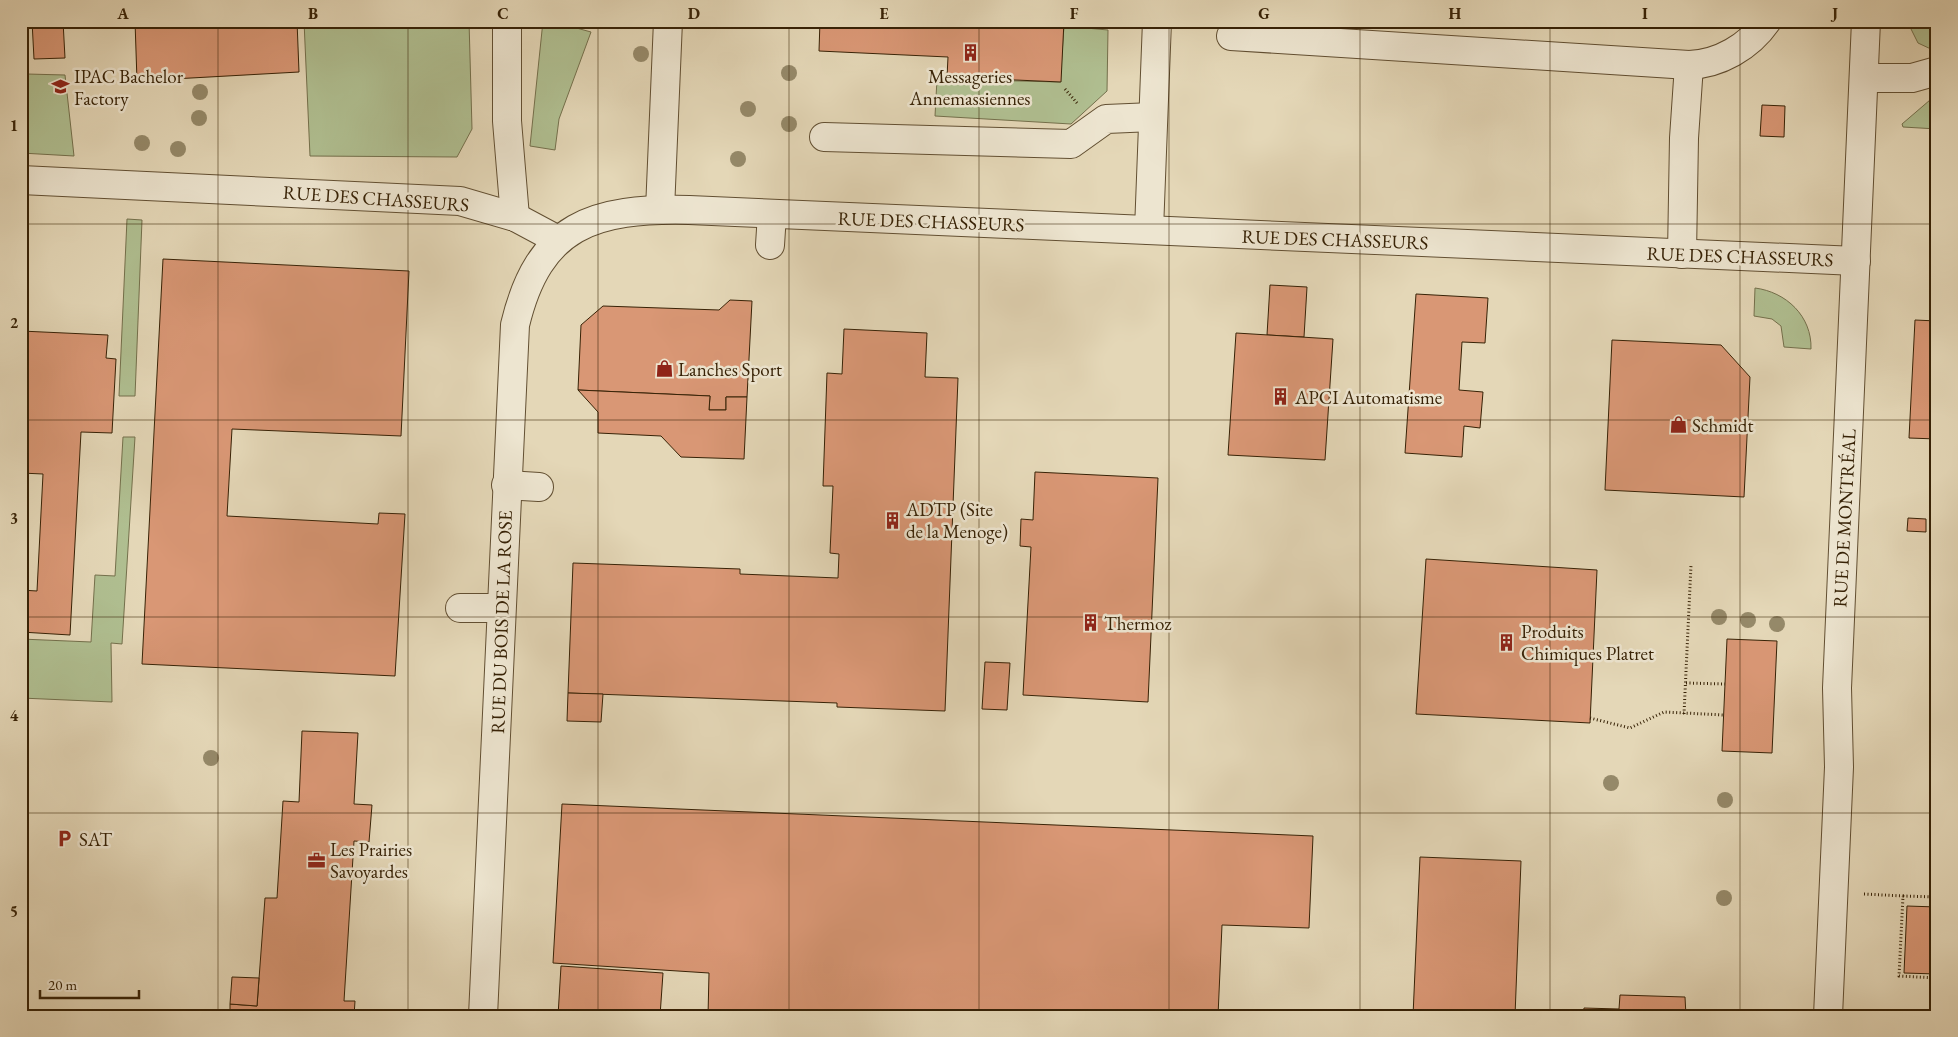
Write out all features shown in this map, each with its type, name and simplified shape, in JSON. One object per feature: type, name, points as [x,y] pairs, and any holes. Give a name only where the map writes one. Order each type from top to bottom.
[{"type":"street","points":[[507,21],[507,113],[515,217]]},
{"type":"street","points":[[660,210],[668,21]]},
{"type":"street","points":[[1149,230],[1157,21]]},
{"type":"street","points":[[1231,36],[1689,65],[1706,64],[1737,51],[1767,21]]},
{"type":"street","name":"RUE DE MONTRÉAL","points":[[1828,1016],[1839,766],[1837,688],[1866,21]]},
{"type":"street","points":[[1682,254],[1684,138],[1689,65]]},
{"type":"street","points":[[1864,78],[1912,78],[1937,71]]},
{"type":"street","points":[[824,137],[1070,144],[1106,119],[1153,117]]},
{"type":"street","name":"RUE DES CHASSEURS","points":[[21,180],[434,198],[486,207],[515,217],[558,240],[576,227],[596,218],[624,212],[660,210],[1856,261]]},
{"type":"street","points":[[770,245],[772,214]]},
{"type":"street","name":"RUE DU BOIS DE LA ROSE","points":[[483,1016],[506,485],[515,325],[521,299],[531,278],[543,258],[558,240]]},
{"type":"street","points":[[506,485],[539,487]]},
{"type":"street","points":[[460,608],[501,608]]},
{"type":"path","points":[[1684,714],[1691,564]]},
{"type":"path","points":[[1686,683],[1725,684]]},
{"type":"path","points":[[1590,718],[1630,728],[1664,712],[1724,715]]},
{"type":"path","points":[[1834,893],[1937,897]]},
{"type":"path","points":[[1903,896],[1899,976],[1937,978]]},
{"type":"green space","points":[[304,21],[469,21],[472,129],[457,157],[310,156]]},
{"type":"green space","points":[[543,21],[551,21],[591,32],[559,119],[555,150],[530,146]]},
{"type":"green space","points":[[1907,21],[1934,21],[1933,50],[1918,43]]},
{"type":"green space","points":[[1064,26],[1108,30],[1107,91],[1071,124],[935,116],[937,79],[1060,82]]},
{"type":"green space","points":[[21,46],[27,74],[65,75],[74,156],[21,153]]},
{"type":"green space","points":[[1937,94],[1937,129],[1903,127],[1902,124]]},
{"type":"green space","points":[[127,219],[142,220],[135,396],[119,396]]},
{"type":"green space","points":[[1755,288],[1766,290],[1787,300],[1795,308],[1807,326],[1811,349],[1784,347],[1781,326],[1772,319],[1754,316]]},
{"type":"green space","points":[[123,437],[135,437],[122,644],[111,643],[112,702],[21,698],[21,639],[91,642],[95,575],[115,576]]},
{"type":"green space","points":[[21,497],[25,498],[24,590],[21,590]]},
{"type":"building","points":[[32,21],[63,21],[65,58],[34,59]]},
{"type":"building","points":[[135,21],[297,21],[299,72],[137,81]]},
{"type":"building","name":"Messageries Annemassiennes","points":[[820,21],[1064,21],[1061,82],[947,77],[948,57],[819,51]]},
{"type":"building","points":[[1762,105],[1785,106],[1784,137],[1760,136]]},
{"type":"building","points":[[163,259],[409,271],[401,436],[232,429],[227,516],[378,524],[379,513],[405,514],[395,676],[142,664]]},
{"type":"building","points":[[1270,285],[1307,287],[1304,337],[1267,335]]},
{"type":"building","points":[[1416,294],[1488,298],[1485,343],[1462,342],[1459,390],[1483,392],[1480,428],[1464,426],[1462,457],[1405,453]]},
{"type":"building","name":"Lanches Sport","points":[[730,300],[752,301],[747,397],[726,397],[726,410],[709,410],[710,396],[578,390],[581,325],[603,306],[719,310]]},
{"type":"building","points":[[1915,320],[1937,321],[1937,439],[1909,438]]},
{"type":"building","name":"ADTP (Site de la Menoge)","points":[[844,329],[927,333],[925,377],[958,378],[945,711],[837,707],[837,703],[568,693],[573,563],[740,569],[740,574],[838,578],[839,554],[830,553],[833,486],[823,486],[827,373],[842,374]]},
{"type":"building","points":[[21,331],[108,335],[106,358],[116,359],[112,433],[81,432],[70,635],[21,632],[21,590],[37,591],[43,474],[21,473]]},
{"type":"building","name":"APCI Automatisme","points":[[1236,333],[1333,339],[1325,460],[1228,455]]},
{"type":"building","name":"Schmidt","points":[[1612,340],[1721,345],[1750,377],[1744,497],[1605,490]]},
{"type":"building","points":[[578,390],[710,396],[709,410],[726,410],[726,397],[747,397],[744,459],[681,457],[661,436],[598,433],[598,412]]},
{"type":"building","name":"Thermoz","points":[[1035,472],[1158,478],[1148,702],[1023,695],[1031,547],[1020,546],[1021,519],[1033,520]]},
{"type":"building","points":[[1908,518],[1926,519],[1926,532],[1907,531]]},
{"type":"building","name":"Produits Chimiques Platret","points":[[1426,559],[1597,570],[1590,723],[1416,714]]},
{"type":"building","points":[[1727,639],[1777,641],[1772,753],[1722,751]]},
{"type":"building","points":[[985,662],[1010,663],[1007,710],[982,709]]},
{"type":"building","points":[[568,693],[603,694],[601,722],[567,721]]},
{"type":"building","name":"Les Prairies Savoyardes","points":[[302,731],[358,733],[354,804],[372,805],[369,842],[354,841],[344,1001],[355,1001],[354,1016],[230,1016],[230,1004],[257,1006],[265,898],[277,898],[283,801],[299,802]]},
{"type":"building","points":[[562,804],[1313,836],[1309,928],[1222,925],[1218,1016],[708,1016],[709,973],[553,963]]},
{"type":"building","points":[[1420,857],[1521,861],[1515,1016],[1413,1016]]},
{"type":"building","points":[[1907,906],[1937,907],[1937,974],[1904,973]]},
{"type":"building","points":[[561,966],[663,973],[660,1016],[558,1016]]},
{"type":"building","points":[[232,977],[259,978],[257,1006],[230,1004]]},
{"type":"building","points":[[1620,995],[1685,997],[1686,1016],[1583,1016],[1584,1008],[1619,1009]]},
{"type":"place","name":"Messageries Annemassiennes","points":[[970,53]]},
{"type":"place","name":"IPAC Bachelor Factory","points":[[60,87]]},
{"type":"place","name":"Lanches Sport","points":[[664,369]]},
{"type":"place","name":"APCI Automatisme","points":[[1281,397]]},
{"type":"place","name":"Schmidt","points":[[1678,425]]},
{"type":"place","name":"ADTP (Site de la Menoge)","points":[[892,520]]},
{"type":"place","name":"Thermoz","points":[[1090,623]]},
{"type":"place","name":"Produits Chimiques Platret","points":[[1507,642]]},
{"type":"place","name":"SAT","points":[[65,839]]},
{"type":"place","name":"Les Prairies Savoyardes","points":[[316,860]]}]
